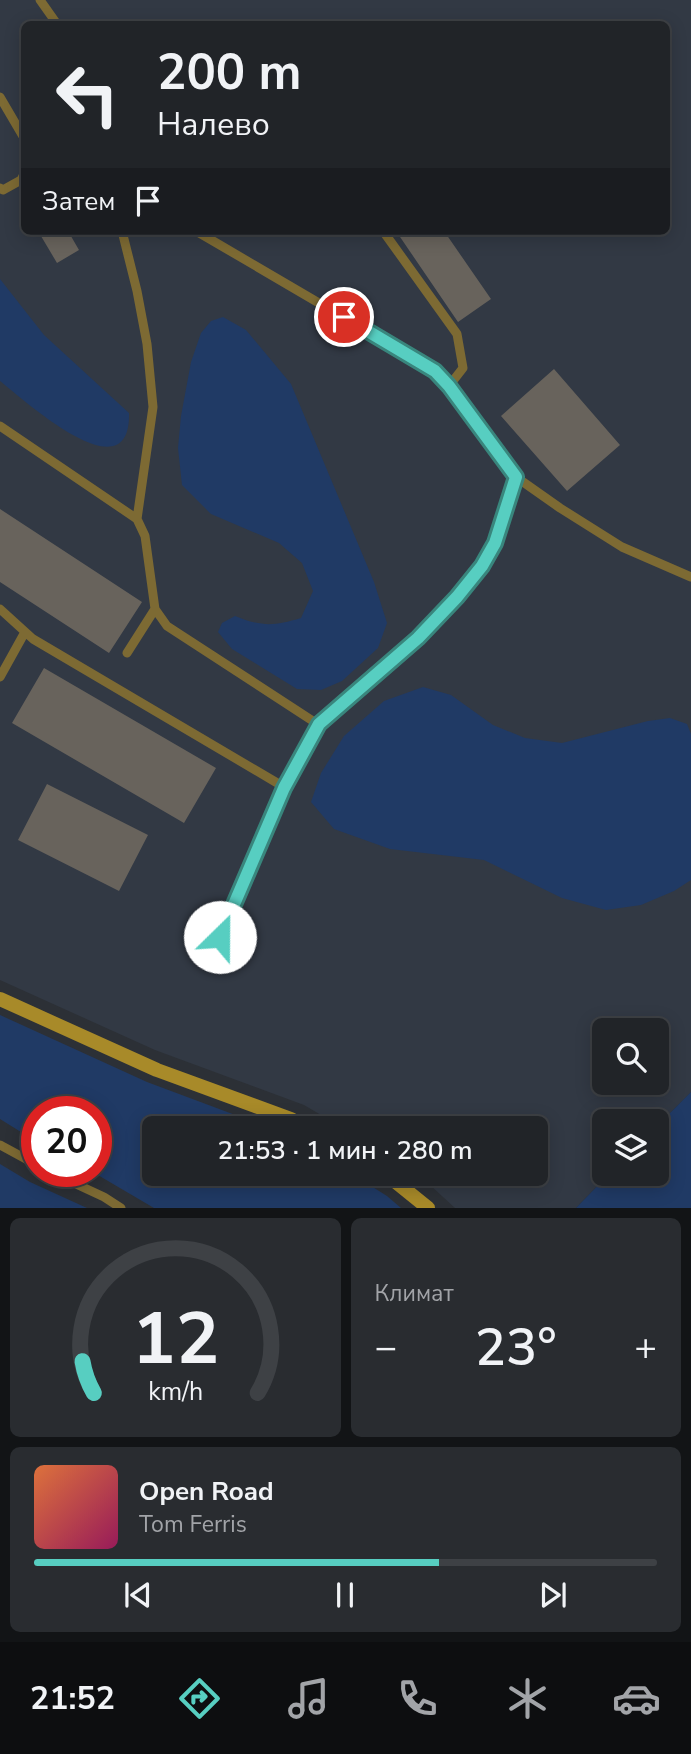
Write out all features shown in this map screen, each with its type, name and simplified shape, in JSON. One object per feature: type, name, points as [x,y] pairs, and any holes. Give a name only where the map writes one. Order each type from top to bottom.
[{"type":"main road","points":[[0,999],[157,1070],[283,1116]]},
{"type":"main road","points":[[403,1186],[428,1208]]},
{"type":"lane","points":[[40,0],[55,21]]},
{"type":"lane","points":[[0,97],[21,133]]},
{"type":"lane","points":[[0,188],[3,190],[21,178]]},
{"type":"lane","points":[[123,235],[147,344],[153,407],[137,519]]},
{"type":"lane","points":[[204,235],[435,371],[516,477],[559,508],[622,547],[691,577]]},
{"type":"lane","points":[[386,235],[457,334],[463,368],[449,386]]},
{"type":"lane","points":[[0,426],[137,519],[145,536],[155,610],[167,626],[319,724]]},
{"type":"lane","points":[[220,937],[284,788],[319,724],[418,638],[482,566],[495,543],[516,477]]},
{"type":"lane","points":[[0,609],[25,632],[284,788]]},
{"type":"lane","points":[[127,653],[155,610]]},
{"type":"lane","points":[[0,677],[25,632]]},
{"type":"lane","points":[[0,1144],[21,1156]]},
{"type":"lane","points":[[82,1187],[121,1208]]},
{"type":"shaded area","points":[[0,0],[691,0],[691,1092],[669,1114],[669,1109],[592,1109],[592,1186],[597,1186],[576,1208],[455,1208],[431,1186],[548,1186],[548,1116],[323,1116],[304,1105],[155,1050],[0,980]]},
{"type":"shaded area","points":[[0,279],[44,335],[129,413],[125,437],[113,446],[95,445],[74,436],[0,381]]},
{"type":"shaded area","points":[[223,317],[246,330],[291,384],[374,582],[387,623],[378,648],[342,681],[321,690],[297,689],[232,649],[218,632],[222,623],[235,616],[268,624],[301,618],[313,591],[302,563],[279,543],[211,514],[182,485],[178,448],[191,362],[201,333],[211,321]]},
{"type":"shaded area","points":[[423,687],[451,695],[493,725],[525,738],[562,743],[648,721],[670,718],[687,724],[691,734],[691,880],[674,891],[641,905],[606,910],[562,898],[484,860],[390,849],[334,829],[311,802],[321,773],[344,736],[384,701]]},
{"type":"shaded area","points":[[0,1015],[147,1082],[238,1116],[142,1116],[142,1186],[371,1186],[401,1208],[154,1208],[112,1183],[112,1096],[21,1096],[21,1132],[0,1119]]},
{"type":"shaded area","points":[[691,1092],[691,1208],[576,1208],[597,1186],[669,1186],[669,1114]]},
{"type":"shaded area","points":[[0,1164],[21,1177],[21,1187],[41,1187],[87,1208],[0,1208]]},
{"type":"building","points":[[40,235],[70,235],[79,250],[57,263]]},
{"type":"building","points":[[399,235],[447,235],[491,299],[458,322]]},
{"type":"building","points":[[554,369],[620,445],[567,491],[501,416]]},
{"type":"building","points":[[0,509],[142,602],[109,653],[0,582]]},
{"type":"building","points":[[44,668],[216,768],[184,823],[12,723]]},
{"type":"building","points":[[47,784],[148,835],[119,891],[18,840]]},
{"type":"route","points":[[220,937],[284,788],[319,724],[418,638],[482,566],[495,543],[516,477],[435,371],[344,317]]}]
